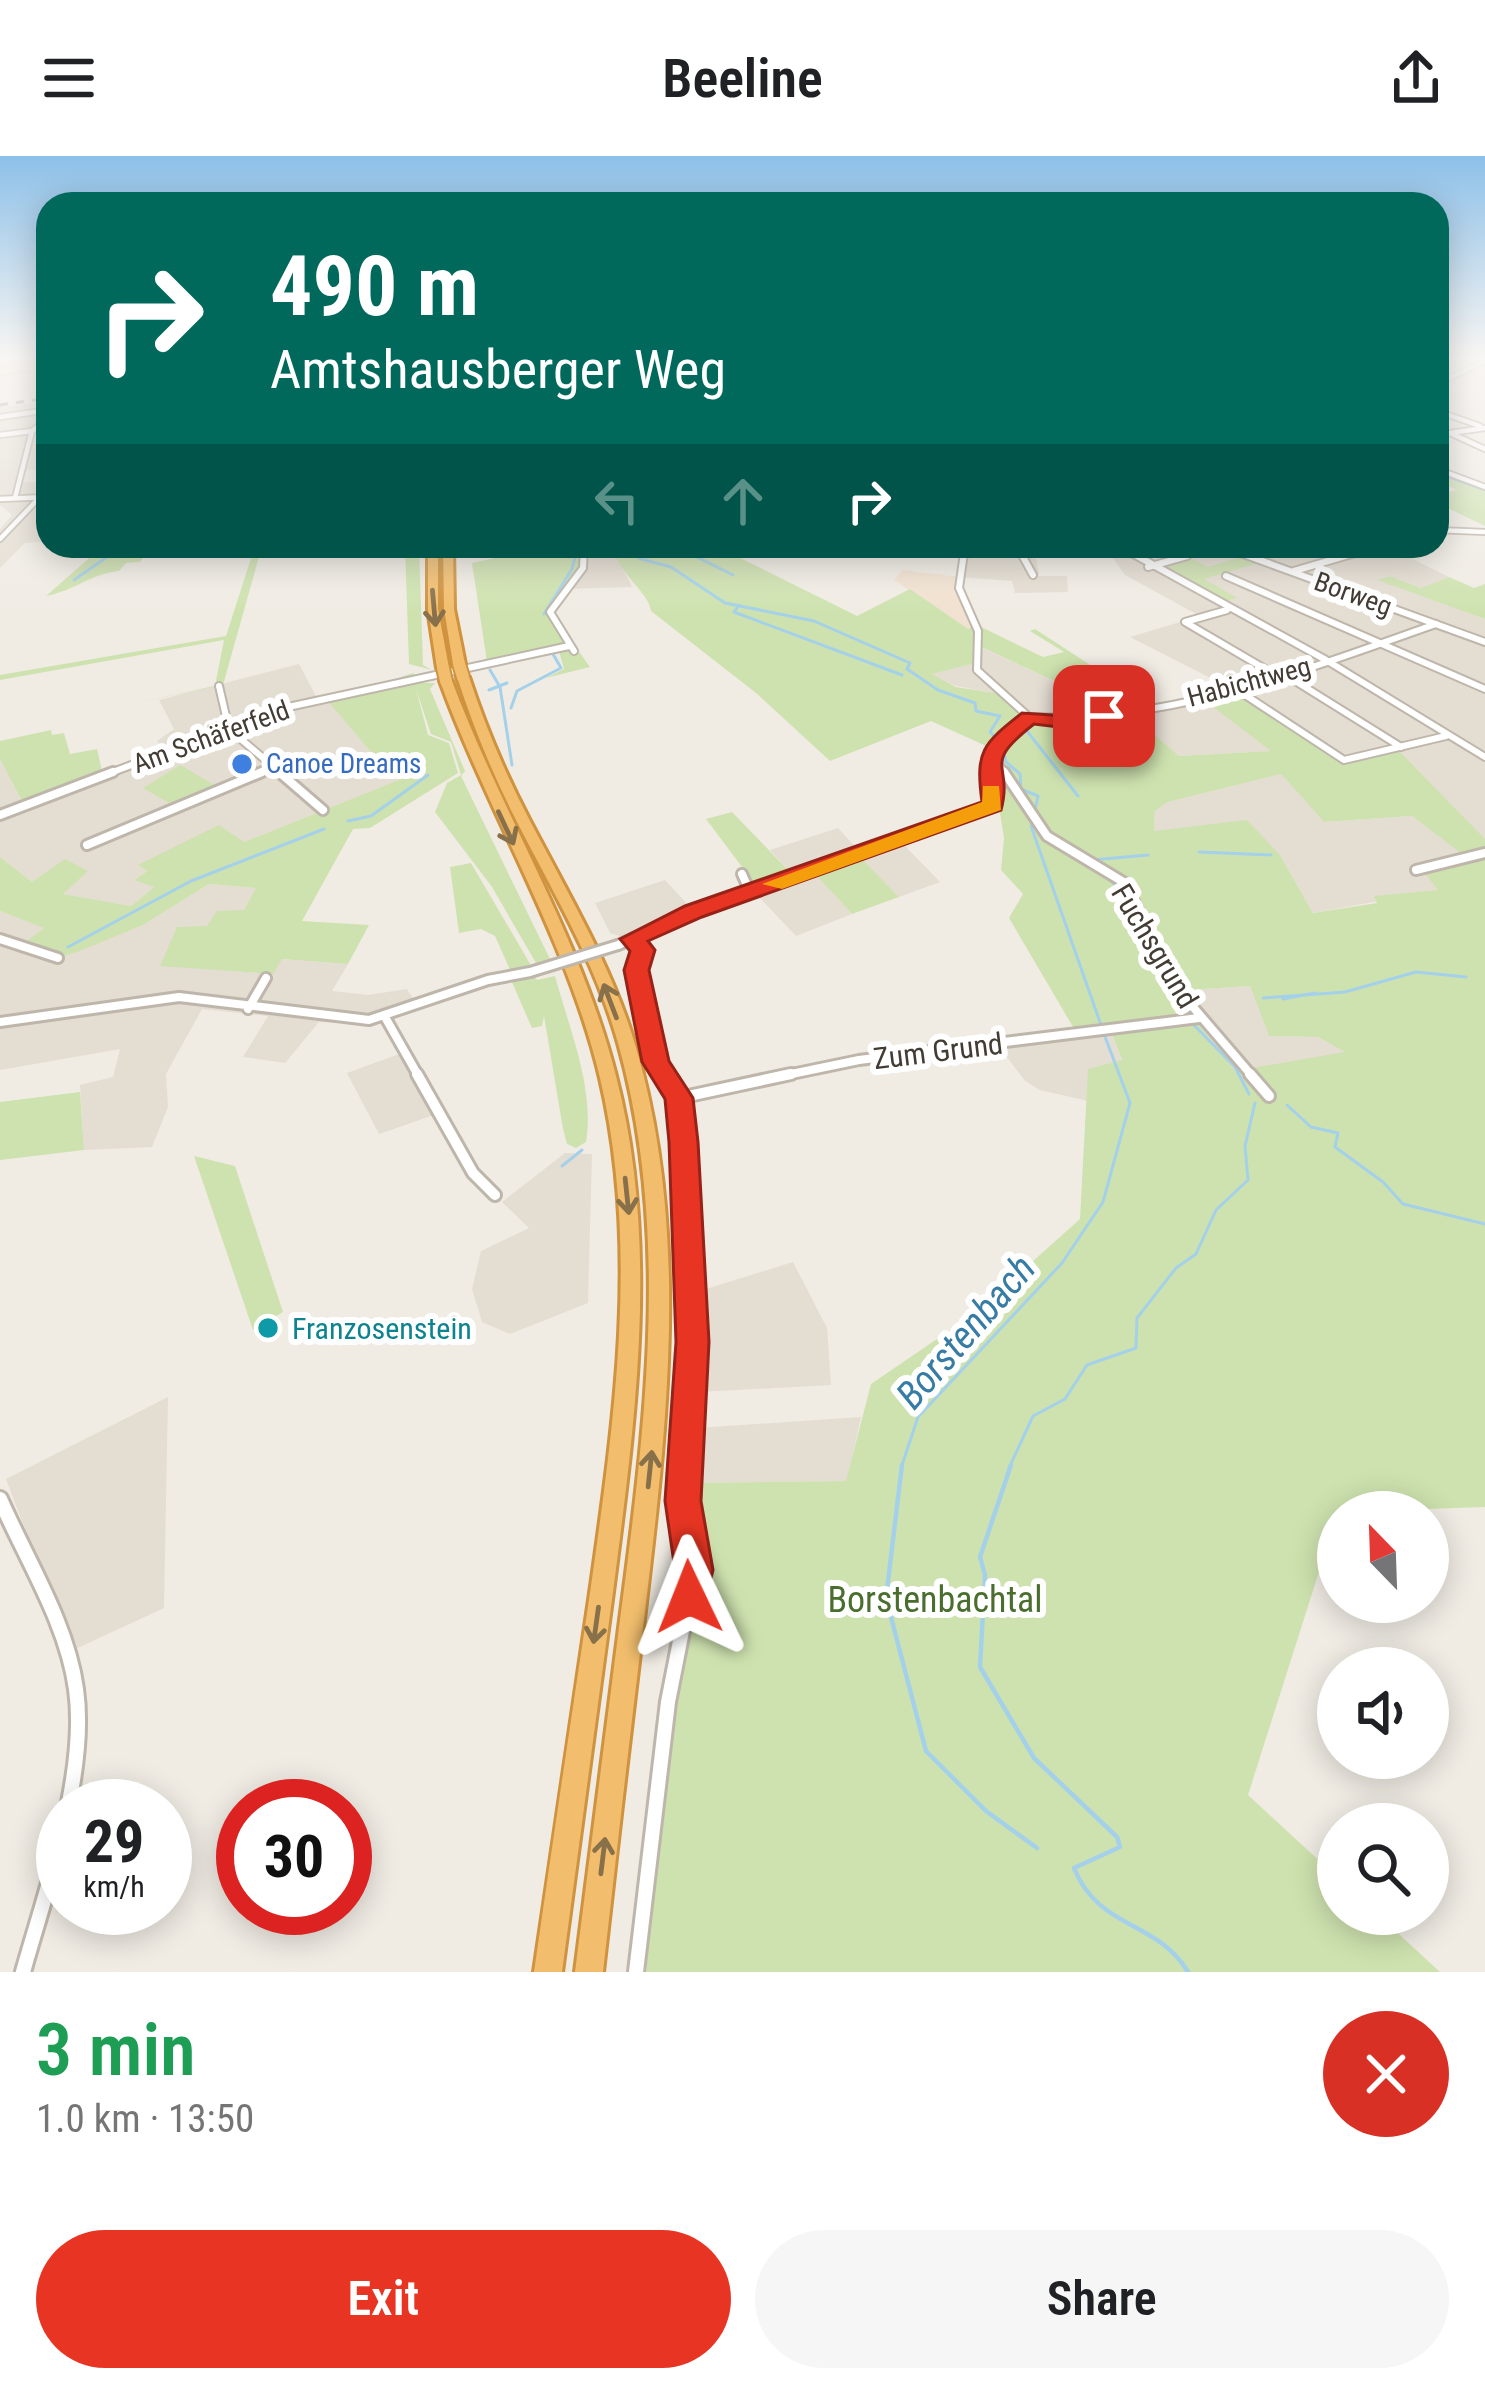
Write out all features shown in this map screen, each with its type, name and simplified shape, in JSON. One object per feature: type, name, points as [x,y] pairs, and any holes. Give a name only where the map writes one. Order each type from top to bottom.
[{"type":"highway","points":[[433,558],[433,609],[476,763],[585,998],[613,1100],[628,1209],[630,1327],[624,1415],[548,1972]]},
{"type":"highway","points":[[448,558],[453,673],[613,1008],[641,1107],[653,1195],[660,1306],[654,1425],[589,1972]]},
{"type":"street","points":[[14,498],[29,444]]},
{"type":"street","points":[[1449,474],[1485,487]]},
{"type":"street","points":[[0,499],[36,497]]},
{"type":"street","points":[[0,539],[36,505]]},
{"type":"street","points":[[1449,530],[1485,532]]},
{"type":"street","name":"Am Schäferfeld","points":[[0,815],[278,709],[572,649],[550,612],[583,568],[583,558]]},
{"type":"street","points":[[0,1022],[179,997],[346,1020],[385,1017],[488,980],[618,945],[993,805],[990,751],[1029,717],[977,670],[978,631],[958,588],[963,558]]},
{"type":"street","points":[[1024,558],[1034,575]]},
{"type":"street","points":[[1136,558],[1327,660],[1485,758]]},
{"type":"street","points":[[1148,567],[1180,558]]},
{"type":"street","name":"Borweg","points":[[1257,558],[1485,642]]},
{"type":"street","points":[[1293,571],[1338,558]]},
{"type":"street","points":[[1226,576],[1485,688]]},
{"type":"street","points":[[1227,610],[1185,622],[1401,747]]},
{"type":"street","name":"Habichtweg","points":[[1029,717],[1067,722],[1236,688],[1436,624]]},
{"type":"street","points":[[219,686],[229,729],[323,810]]},
{"type":"street","points":[[1236,688],[1344,760],[1448,735]]},
{"type":"street","points":[[1473,751],[1485,746]]},
{"type":"street","name":"Fuchsgrund","points":[[990,751],[1047,836],[1125,884],[1156,956],[1196,1018],[1269,1096]]},
{"type":"street","points":[[87,845],[154,813],[274,767]]},
{"type":"street","points":[[1416,870],[1485,853]]},
{"type":"street","points":[[742,874],[750,892]]},
{"type":"street","points":[[0,938],[58,958]]},
{"type":"street","points":[[632,939],[643,950],[637,970],[655,1062],[679,1098],[692,1342],[683,1501],[694,1570],[668,1702],[636,1972]]},
{"type":"street","points":[[248,1009],[266,978]]},
{"type":"street","points":[[385,1017],[473,1173],[495,1195]]},
{"type":"street","name":"Zum Grund","points":[[679,1098],[859,1060],[1196,1018]]},
{"type":"street","points":[[0,1499],[76,1689],[75,1736],[46,1892],[23,1972]]},
{"type":"shaded area","points":[[0,444],[36,444],[36,470],[24,470],[21,482],[36,482],[36,542],[25,543],[0,568],[0,529],[12,515],[0,505]]},
{"type":"shaded area","points":[[577,558],[618,558],[632,587],[564,589]]},
{"type":"shaded area","points":[[962,558],[1036,558],[1039,576],[1067,576],[1068,592],[1015,593],[1012,581],[960,577]]},
{"type":"shaded area","points":[[1113,558],[1410,558],[1449,577],[1421,588],[1390,576],[1379,580],[1485,619],[1485,839],[1343,761],[1234,690],[1130,637],[1200,616],[1125,575]]},
{"type":"shaded area","points":[[902,570],[960,577],[977,625],[968,629],[894,580]]},
{"type":"shaded area","points":[[976,645],[1078,692],[1104,717],[1068,724],[1025,718],[995,693],[956,686],[930,674],[975,663]]},
{"type":"shaded area","points":[[299,664],[317,698],[325,696],[370,751],[405,778],[244,842],[139,866],[148,870],[135,879],[155,886],[131,906],[62,894],[32,882],[0,857],[0,759],[22,803],[163,752],[157,741],[174,729],[159,700]]},
{"type":"shaded area","points":[[1200,697],[1273,751],[1179,756],[1128,713]]},
{"type":"shaded area","points":[[1281,774],[1324,822],[1412,816],[1472,861],[1425,872],[1440,890],[1313,913],[1280,855],[1154,832],[1155,811],[1168,802]]},
{"type":"shaded area","points":[[838,828],[859,851],[792,874],[770,850]]},
{"type":"shaded area","points":[[903,844],[940,882],[899,897],[863,860]]},
{"type":"shaded area","points":[[817,876],[852,914],[796,936],[757,895]]},
{"type":"shaded area","points":[[665,880],[691,908],[623,937],[610,933],[595,903]]},
{"type":"shaded area","points":[[209,884],[257,888],[244,910],[207,926],[161,965],[272,974],[281,959],[348,964],[332,991],[368,995],[407,989],[419,1008],[381,1023],[319,1022],[285,1063],[243,1057],[268,1016],[202,1009],[166,1074],[168,1107],[152,1147],[84,1150],[80,1085],[113,1077],[120,1049],[0,1070],[0,911],[45,928],[24,944],[63,956],[143,925]]},
{"type":"shaded area","points":[[1250,986],[1269,1036],[1318,1037],[1347,1053],[1234,1072],[1172,991]]},
{"type":"shaded area","points":[[1110,1029],[1122,1061],[1089,1069],[1088,1101],[1040,1090],[1025,1081],[995,1041]]},
{"type":"shaded area","points":[[399,1054],[434,1115],[379,1134],[347,1073]]},
{"type":"shaded area","points":[[565,1153],[592,1154],[588,1303],[510,1334],[482,1322],[472,1289],[481,1251],[529,1228],[502,1202]]},
{"type":"shaded area","points":[[793,1262],[827,1328],[831,1385],[699,1392],[703,1290]]},
{"type":"shaded area","points":[[168,1397],[164,1608],[71,1651],[6,1479]]},
{"type":"shaded area","points":[[861,1417],[847,1481],[688,1483],[697,1428]]},
{"type":"green space","points":[[1449,474],[1485,487],[1485,526],[1449,509],[1449,492],[1457,490],[1449,486]]},
{"type":"green space","points":[[89,558],[143,558],[126,563],[119,571],[46,596]]},
{"type":"green space","points":[[251,558],[259,558],[223,685],[135,703],[215,686],[224,640],[0,680],[0,675],[226,636]]},
{"type":"green space","points":[[405,558],[419,558],[423,665],[432,670],[409,664]]},
{"type":"green space","points":[[494,558],[582,558],[582,567],[554,616],[590,667],[546,678],[564,669],[559,651],[487,662],[472,563]]},
{"type":"green space","name":"Borstenbachtal","points":[[617,558],[740,558],[857,616],[910,589],[968,629],[977,625],[1043,657],[1064,652],[1030,631],[1035,629],[1155,707],[1129,713],[1179,756],[1271,751],[1200,697],[1234,690],[1343,761],[1398,750],[1485,839],[1485,1507],[1449,1508],[1449,1491],[1317,1491],[1317,1578],[1248,1795],[1317,1859],[1317,1935],[1400,1935],[1440,1972],[646,1972],[662,1765],[696,1610],[698,1577],[688,1483],[846,1481],[871,1384],[975,1313],[1080,1219],[1088,1069],[1122,1060],[1110,1029],[1076,1032],[1009,918],[1023,894],[1001,870],[1004,838],[990,753],[984,745],[931,721],[830,761],[756,693],[651,611]],"holes":[[[977,645],[1078,692],[1103,716],[1068,724],[1025,718],[995,693],[956,687],[932,674],[975,663]],[[1281,774],[1324,822],[1412,816],[1471,861],[1424,872],[1438,890],[1374,896],[1377,903],[1313,913],[1280,855],[1247,820],[1154,831],[1155,811],[1168,802]],[[1250,986],[1269,1036],[1318,1037],[1345,1052],[1235,1071],[1173,991]]]},
{"type":"green space","points":[[1191,558],[1208,567],[1237,558],[1262,562],[1204,579],[1237,598],[1219,603],[1156,569]]},
{"type":"green space","points":[[1390,576],[1421,588],[1449,577],[1474,588],[1485,584],[1485,619],[1377,580]]},
{"type":"green space","points":[[413,673],[422,683],[435,683],[430,689],[465,771],[461,776],[550,959],[536,963],[492,887],[435,812],[447,783],[461,775],[451,742],[431,734],[416,689],[428,735],[449,743],[458,773],[370,828],[353,829],[302,921],[369,925],[348,964],[282,959],[273,974],[160,966],[177,927],[207,926],[217,911],[244,910],[256,888],[209,884],[143,925],[63,956],[23,944],[44,928],[0,911],[0,857],[32,882],[65,859],[88,871],[63,894],[131,906],[154,887],[134,880],[147,871],[138,865],[219,825],[244,842],[404,778],[370,751],[328,701]]},
{"type":"green space","points":[[51,730],[52,735],[64,733],[70,754],[97,749],[103,775],[23,804],[0,759],[0,741]]},
{"type":"green space","points":[[180,765],[216,786],[169,803],[143,788]]},
{"type":"green space","points":[[732,812],[792,874],[757,887],[706,819]]},
{"type":"green space","points":[[863,860],[899,897],[852,914],[817,876]]},
{"type":"green space","points":[[471,863],[532,967],[511,972],[495,936],[481,929],[459,933],[450,867]]},
{"type":"green space","points":[[535,976],[537,980],[555,976],[579,1059],[588,1122],[586,1142],[576,1148],[567,1144],[563,1129],[544,1016],[542,1026],[532,1028],[511,980]]},
{"type":"green space","points":[[80,1092],[84,1150],[0,1160],[0,1102]]},
{"type":"green space","points":[[194,1156],[235,1166],[283,1312],[253,1330]]},
{"type":"waterway","points":[[1449,477],[1485,490]]},
{"type":"waterway","points":[[74,580],[105,558]]},
{"type":"waterway","points":[[544,614],[575,558]]},
{"type":"waterway","name":"Borstenbach","points":[[640,558],[671,567],[725,603],[738,606]]},
{"type":"waterway","points":[[699,558],[733,575]]},
{"type":"waterway","name":"Borstenbach","points":[[738,606],[814,621],[910,663],[907,669],[938,690],[975,703],[976,711],[1000,716],[990,732],[996,738]]},
{"type":"waterway","points":[[738,606],[734,612],[902,675]]},
{"type":"waterway","points":[[511,708],[517,691],[561,668],[553,654]]},
{"type":"waterway","points":[[490,670],[499,686]]},
{"type":"waterway","points":[[499,686],[507,683]]},
{"type":"waterway","points":[[489,690],[499,686]]},
{"type":"waterway","points":[[499,686],[512,765]]},
{"type":"waterway","points":[[1023,726],[1078,796]]},
{"type":"waterway","name":"Borstenbach","points":[[1002,744],[1006,762],[1020,774],[1021,789],[1038,796],[1035,810]]},
{"type":"waterway","points":[[348,821],[371,816],[428,775]]},
{"type":"waterway","name":"Borstenbach","points":[[1031,826],[1101,1025]]},
{"type":"waterway","name":"Borstenbach","points":[[1046,828],[1061,841]]},
{"type":"waterway","points":[[68,947],[191,881],[324,829]]},
{"type":"waterway","points":[[1199,852],[1271,855]]},
{"type":"waterway","points":[[1092,860],[1148,855]]},
{"type":"waterway","name":"Borstenbach","points":[[1108,877],[1128,900],[1185,1014]]},
{"type":"waterway","points":[[1305,995],[1345,992],[1416,972],[1466,977]]},
{"type":"waterway","points":[[1305,995],[1315,993]]},
{"type":"waterway","points":[[1263,998],[1305,995]]},
{"type":"waterway","points":[[1283,999],[1305,995]]},
{"type":"waterway","name":"Borstenbach","points":[[1191,1022],[1235,1067],[1249,1094]]},
{"type":"waterway","name":"Borstenbach","points":[[902,1465],[918,1417],[1062,1263],[1103,1202],[1130,1103],[1104,1034]]},
{"type":"waterway","name":"Borstenbach","points":[[1009,1468],[1033,1416],[1065,1399],[1087,1365],[1136,1348],[1137,1318],[1176,1268],[1196,1254],[1216,1210],[1248,1180],[1245,1146],[1255,1103]]},
{"type":"waterway","points":[[1287,1105],[1311,1127],[1338,1133],[1335,1147],[1383,1182],[1403,1204],[1485,1224]]},
{"type":"waterway","points":[[562,1166],[582,1150]]},
{"type":"waterway","points":[[902,1465],[886,1598],[926,1751],[986,1811],[1037,1848]]},
{"type":"waterway","name":"Borstenbach","points":[[1011,1465],[980,1557],[985,1575],[980,1667],[1034,1758],[1117,1837],[1120,1847],[1074,1868],[1085,1888],[1113,1914],[1161,1943],[1188,1972]]},
{"type":"slow traffic","points":[[773,884],[993,805],[991,791]]},
{"type":"place","name":"Canoe Dreams","points":[[242,764]]},
{"type":"place","name":"Franzosenstein","points":[[268,1328]]},
{"type":"route","points":[[689,1597],[694,1570],[683,1501],[692,1342],[683,1142],[679,1098],[655,1062],[637,970],[643,950],[632,939],[694,911],[993,805],[988,768],[995,744],[1029,717],[1067,722],[1104,716]]}]
